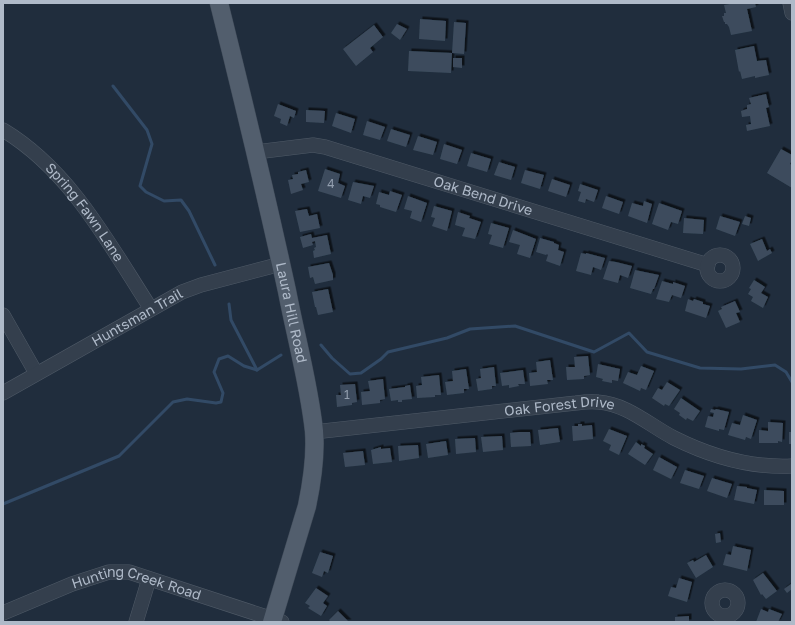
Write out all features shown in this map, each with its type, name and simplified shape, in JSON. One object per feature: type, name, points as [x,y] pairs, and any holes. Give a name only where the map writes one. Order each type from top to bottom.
[{"type":"main road","name":"Laura Hill Road","points":[[219,3],[256,152],[281,264],[307,388],[314,432],[314,457],[307,506],[275,621]]},
{"type":"street","points":[[790,3],[792,13]]},
{"type":"street","name":"Spring Fawn Lane","points":[[3,130],[21,140],[57,174],[86,209],[150,309]]},
{"type":"street","name":"Oak Bend Drive","points":[[256,152],[313,145],[325,147],[708,265]]},
{"type":"street","name":"Huntsman Trail","points":[[3,393],[36,373],[182,292],[202,285],[281,264]]},
{"type":"street","points":[[3,315],[36,373]]},
{"type":"street","name":"Oak Forest Drive","points":[[314,432],[597,402],[622,407],[674,438],[710,453],[750,464],[780,467],[792,466]]},
{"type":"street","name":"Hunting Creek Road","points":[[3,613],[72,584],[109,572],[129,572],[275,621]]},
{"type":"street","points":[[136,622],[149,579]]},
{"type":"building","points":[[735,3],[755,3],[756,7],[747,9],[752,31],[731,35],[729,27],[725,24],[722,16],[726,13],[724,5]]},
{"type":"building","points":[[420,19],[446,21],[445,41],[419,39]]},
{"type":"building","points":[[454,22],[466,23],[464,54],[452,53]]},
{"type":"building","points":[[397,24],[407,29],[400,40],[391,33]]},
{"type":"building","points":[[374,25],[383,37],[370,48],[373,52],[356,66],[343,49]]},
{"type":"building","points":[[754,46],[757,61],[766,60],[769,75],[742,79],[740,71],[739,72],[735,50]]},
{"type":"building","points":[[409,51],[452,53],[451,73],[408,71]]},
{"type":"building","points":[[453,58],[462,58],[462,68],[453,67]]},
{"type":"building","points":[[766,94],[769,107],[766,108],[770,126],[747,131],[746,125],[751,124],[750,116],[742,117],[741,111],[747,109],[747,105],[751,104],[749,98]]},
{"type":"building","points":[[278,104],[296,111],[294,118],[290,116],[287,126],[280,123],[281,119],[274,116]]},
{"type":"building","points":[[306,110],[325,111],[324,123],[306,122]]},
{"type":"building","points":[[336,113],[355,119],[351,133],[332,126]]},
{"type":"building","points":[[367,121],[385,127],[380,140],[363,135]]},
{"type":"building","points":[[391,129],[410,135],[406,147],[387,141]]},
{"type":"building","points":[[418,136],[437,142],[433,155],[413,150]]},
{"type":"building","points":[[444,144],[462,150],[457,164],[440,159]]},
{"type":"building","points":[[781,149],[792,155],[790,164],[792,165],[792,188],[767,173]]},
{"type":"building","points":[[471,153],[491,159],[487,172],[467,166]]},
{"type":"building","points":[[499,162],[515,167],[511,180],[494,175]]},
{"type":"building","points":[[325,169],[340,174],[338,183],[345,186],[341,198],[318,191]]},
{"type":"building","points":[[306,170],[309,182],[301,184],[303,190],[291,194],[288,180],[293,179],[292,175]]},
{"type":"building","points":[[525,170],[544,175],[540,189],[521,183]]},
{"type":"building","points":[[552,179],[570,185],[566,197],[548,191]]},
{"type":"building","points":[[353,182],[374,186],[370,198],[363,196],[361,204],[348,200]]},
{"type":"building","points":[[580,184],[598,190],[594,202],[586,199],[585,203],[578,201],[581,192],[578,191]]},
{"type":"building","points":[[390,191],[402,195],[396,212],[380,207],[380,205],[376,204],[379,192],[389,195]]},
{"type":"building","points":[[408,196],[427,203],[421,222],[410,218],[412,211],[404,209]]},
{"type":"building","points":[[606,196],[623,202],[619,214],[602,208]]},
{"type":"building","points":[[644,201],[652,204],[647,223],[628,216],[632,203],[643,206]]},
{"type":"building","points":[[659,203],[682,211],[678,224],[671,222],[668,230],[652,224]]},
{"type":"building","points":[[434,206],[452,211],[447,231],[432,226],[435,218],[431,217]]},
{"type":"building","points":[[307,209],[309,216],[317,214],[320,228],[300,232],[295,211]]},
{"type":"building","points":[[458,212],[481,222],[475,239],[462,236],[465,228],[455,225]]},
{"type":"building","points":[[720,216],[740,222],[735,236],[716,229]]},
{"type":"building","points":[[745,216],[751,218],[749,226],[742,224]]},
{"type":"building","points":[[684,218],[704,220],[703,234],[683,233]]},
{"type":"building","points":[[491,223],[509,228],[503,248],[489,244],[492,235],[488,234]]},
{"type":"building","points":[[513,230],[536,239],[530,258],[517,254],[520,245],[509,242]]},
{"type":"building","points":[[311,234],[312,238],[327,235],[331,254],[314,258],[313,251],[316,247],[315,241],[312,242],[313,245],[303,248],[300,237]]},
{"type":"building","points":[[540,238],[554,242],[559,245],[558,250],[564,252],[560,266],[546,261],[547,254],[536,252]]},
{"type":"building","points":[[762,239],[767,251],[770,249],[772,253],[758,261],[750,244]]},
{"type":"building","points":[[581,253],[605,258],[601,270],[593,267],[591,275],[576,271]]},
{"type":"building","points":[[609,261],[632,266],[628,278],[620,275],[618,283],[603,279]]},
{"type":"building","points":[[329,263],[333,280],[315,284],[313,277],[310,278],[308,267]]},
{"type":"building","points":[[635,270],[659,275],[651,294],[630,288]]},
{"type":"building","points":[[754,280],[765,287],[761,293],[768,297],[763,308],[751,301],[753,297],[748,294],[751,289],[749,288]]},
{"type":"building","points":[[662,281],[673,284],[673,282],[685,286],[681,298],[672,295],[669,302],[656,299]]},
{"type":"building","points":[[328,289],[333,312],[318,315],[312,292]]},
{"type":"building","points":[[688,299],[693,301],[694,299],[710,306],[706,318],[685,311]]},
{"type":"building","points":[[735,301],[740,312],[736,313],[740,322],[726,328],[718,311],[722,309],[721,307]]},
{"type":"building","points":[[588,356],[590,375],[584,376],[584,379],[567,380],[566,367],[575,367],[574,357]]},
{"type":"building","points":[[550,360],[553,380],[547,380],[548,384],[530,386],[529,373],[537,372],[536,362]]},
{"type":"building","points":[[598,364],[620,369],[618,381],[612,380],[612,383],[602,381],[603,379],[596,377]]},
{"type":"building","points":[[641,366],[654,371],[646,390],[641,388],[640,391],[623,383],[628,372],[637,375]]},
{"type":"building","points":[[494,367],[496,386],[492,386],[492,389],[478,391],[476,379],[481,378],[480,369]]},
{"type":"building","points":[[466,369],[469,389],[464,389],[464,393],[447,395],[445,382],[453,381],[452,371]]},
{"type":"building","points":[[523,370],[525,384],[518,384],[519,386],[509,388],[509,385],[502,386],[500,373]]},
{"type":"building","points":[[439,375],[441,395],[435,395],[435,397],[417,398],[416,386],[422,385],[421,377]]},
{"type":"building","points":[[383,379],[385,399],[380,400],[380,403],[362,405],[361,392],[370,391],[368,381]]},
{"type":"building","points":[[667,382],[680,390],[669,406],[665,404],[664,406],[652,398],[658,388],[662,390]]},
{"type":"building","points":[[355,384],[357,402],[352,403],[352,405],[337,407],[336,395],[341,395],[340,385]]},
{"type":"building","points":[[410,385],[412,399],[402,400],[402,402],[398,402],[398,400],[391,401],[389,389]]},
{"type":"building","points":[[681,398],[700,411],[693,421],[687,418],[686,420],[674,409]]},
{"type":"building","points":[[711,409],[729,412],[724,430],[719,429],[719,431],[705,427],[708,416],[713,417],[714,413],[710,412]]},
{"type":"building","points":[[743,415],[757,420],[751,439],[746,437],[745,440],[728,435],[732,423],[740,425]]},
{"type":"building","points":[[768,422],[783,423],[782,442],[759,443],[759,430],[768,431]]},
{"type":"building","points":[[578,424],[582,424],[582,426],[592,425],[593,439],[573,441],[572,426],[578,426]]},
{"type":"building","points":[[558,428],[560,442],[540,445],[538,430]]},
{"type":"building","points":[[609,429],[627,436],[619,455],[609,450],[611,445],[603,441]]},
{"type":"building","points":[[530,432],[531,446],[511,447],[510,433]]},
{"type":"building","points":[[789,432],[792,432],[792,444],[789,444]]},
{"type":"building","points":[[502,436],[503,450],[483,452],[481,437]]},
{"type":"building","points":[[475,438],[476,452],[456,454],[455,439]]},
{"type":"building","points":[[446,441],[448,455],[428,458],[426,444]]},
{"type":"building","points":[[636,442],[641,446],[641,444],[645,446],[644,448],[653,454],[645,465],[628,454]]},
{"type":"building","points":[[418,445],[419,458],[399,461],[398,446]]},
{"type":"building","points":[[381,447],[381,449],[390,448],[392,462],[373,464],[371,450]]},
{"type":"building","points":[[363,451],[365,465],[345,467],[343,453]]},
{"type":"building","points":[[659,457],[677,467],[671,479],[653,470]]},
{"type":"building","points":[[685,470],[704,476],[699,489],[680,483]]},
{"type":"building","points":[[712,478],[732,484],[727,498],[707,491]]},
{"type":"building","points":[[737,486],[757,490],[754,504],[734,500]]},
{"type":"building","points":[[764,490],[784,491],[784,505],[764,505]]},
{"type":"building","points":[[720,533],[721,542],[716,543],[715,534]]},
{"type":"building","points":[[733,546],[751,550],[747,571],[723,565],[726,554],[731,555]]},
{"type":"building","points":[[320,552],[333,556],[328,573],[324,571],[322,577],[312,573]]},
{"type":"building","points":[[706,555],[713,567],[696,578],[687,563],[693,560],[694,562]]},
{"type":"building","points":[[763,573],[777,591],[766,599],[762,594],[761,595],[753,580]]},
{"type":"building","points":[[679,578],[692,582],[687,602],[668,596],[671,587],[676,588]]},
{"type":"building","points":[[791,584],[792,589],[787,593],[784,589]]},
{"type":"building","points":[[316,588],[328,596],[323,603],[327,606],[321,616],[308,608],[310,606],[305,603]]},
{"type":"building","points":[[761,609],[768,612],[769,609],[782,614],[778,622],[756,622]]},
{"type":"building","points":[[338,611],[349,622],[331,622],[329,620]]},
{"type":"building","points":[[689,616],[689,622],[675,622],[675,617]]},
{"type":"waterway","points":[[113,86],[147,130],[152,144],[140,186],[146,192],[164,201],[181,200],[189,211],[215,265]]},
{"type":"waterway","points":[[229,304],[231,320],[257,370]]},
{"type":"waterway","points":[[321,345],[332,358],[350,374],[361,373],[381,359],[388,352],[447,338],[470,329],[515,326],[594,352],[629,333],[647,352],[700,368],[741,369],[775,365],[786,372],[792,382]]},
{"type":"waterway","points":[[3,504],[119,456],[173,402],[187,399],[216,403],[221,402],[223,393],[214,372],[219,359],[228,356],[244,366],[257,370],[281,355]]}]
